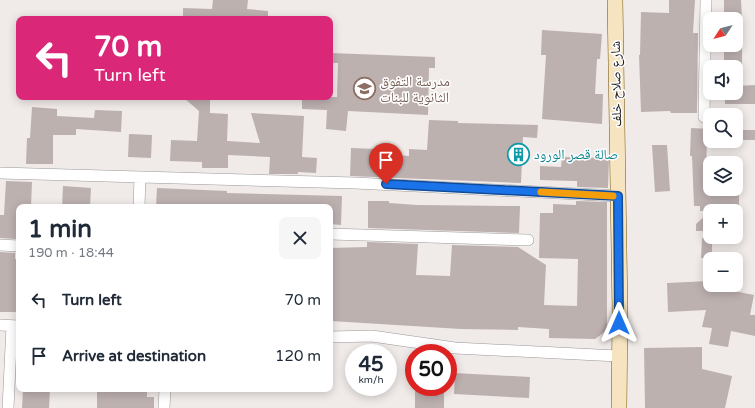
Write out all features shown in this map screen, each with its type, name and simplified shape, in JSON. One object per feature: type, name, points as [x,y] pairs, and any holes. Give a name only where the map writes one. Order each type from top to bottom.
[{"type":"main road","name":"شارع صلاح خلف","points":[[615,0],[620,312],[618,356],[619,408]]},
{"type":"street","points":[[704,108],[706,0]]},
{"type":"street","points":[[0,173],[355,183],[618,196]]},
{"type":"street","points":[[139,204],[140,177]]},
{"type":"street","points":[[333,234],[528,240]]},
{"type":"street","points":[[0,245],[16,246]]},
{"type":"street","points":[[0,325],[15,326],[8,408]]},
{"type":"street","points":[[333,337],[372,336],[455,348],[618,356]]},
{"type":"street","points":[[164,408],[165,392]]},
{"type":"building","points":[[213,0],[248,0],[247,9],[268,11],[268,16],[183,16],[183,8],[212,9]]},
{"type":"building","points":[[669,0],[695,0],[693,33],[698,33],[697,113],[671,113],[670,111],[641,112],[639,55],[641,12],[669,13]]},
{"type":"building","points":[[724,0],[741,0],[742,12],[724,12]]},
{"type":"building","points":[[542,30],[602,34],[600,59],[597,59],[595,94],[603,94],[602,124],[542,119],[546,55],[541,55]]},
{"type":"building","points":[[724,52],[742,52],[742,60],[724,60]]},
{"type":"building","name":"مدرسة التفوق الثانوية للبنات","points":[[333,53],[435,57],[435,68],[429,68],[428,115],[348,111],[346,131],[326,129],[327,110],[302,109],[302,100],[333,100],[333,97],[337,97],[338,63],[333,63]]},
{"type":"building","points":[[755,85],[755,104],[725,104],[725,100],[743,100],[743,86]]},
{"type":"building","points":[[186,100],[210,100],[210,113],[228,114],[227,141],[260,143],[251,113],[304,116],[302,157],[317,158],[316,173],[298,172],[298,174],[269,174],[270,157],[228,155],[228,168],[202,168],[202,162],[170,161],[171,140],[197,141],[199,111]]},
{"type":"building","points":[[32,107],[57,109],[57,116],[94,118],[95,110],[122,111],[121,132],[76,129],[76,135],[53,135],[53,164],[26,164],[27,138],[30,138]]},
{"type":"building","points":[[429,120],[458,121],[458,123],[538,125],[537,138],[523,137],[521,183],[350,176],[351,148],[377,149],[377,154],[409,156],[409,149],[427,150]]},
{"type":"building","points":[[691,128],[703,129],[703,148],[707,148],[706,156],[703,156],[703,196],[739,196],[739,204],[703,204],[703,211],[700,211],[700,206],[694,206],[692,156],[690,156]]},
{"type":"building","points":[[743,130],[755,130],[755,140],[743,140]]},
{"type":"building","points":[[129,134],[152,135],[151,158],[128,157]]},
{"type":"building","points":[[652,145],[667,145],[670,191],[655,192]]},
{"type":"building","points":[[562,157],[609,158],[608,188],[577,187],[577,181],[540,180],[540,166],[561,167]]},
{"type":"building","points":[[6,181],[32,182],[31,204],[16,204],[16,239],[0,238],[0,215],[4,215]]},
{"type":"building","points":[[63,186],[91,188],[90,204],[62,204]]},
{"type":"building","points":[[157,188],[227,191],[227,193],[342,196],[341,225],[333,224],[333,204],[156,204]]},
{"type":"building","points":[[368,201],[389,201],[389,203],[417,205],[520,206],[519,233],[368,228]]},
{"type":"building","points":[[576,201],[607,202],[607,330],[595,339],[549,338],[549,329],[518,327],[518,330],[461,329],[333,321],[333,248],[367,247],[367,242],[418,244],[416,275],[450,276],[452,245],[518,247],[546,265],[544,305],[577,306],[578,259],[539,258],[540,213],[553,213],[553,204],[576,205]]},
{"type":"building","points":[[703,218],[703,231],[696,231],[696,224]]},
{"type":"building","points":[[703,238],[703,244],[712,244],[712,252],[703,252],[703,258],[701,258]]},
{"type":"building","points":[[0,252],[15,253],[16,312],[0,312]]},
{"type":"building","points":[[703,281],[703,292],[739,292],[754,295],[750,315],[755,315],[755,336],[731,331],[728,347],[709,344],[712,328],[702,327],[706,310],[668,312],[667,283]]},
{"type":"building","points":[[702,347],[702,369],[732,376],[725,408],[645,408],[644,348]]},
{"type":"building","points":[[457,373],[530,377],[529,398],[457,394]]},
{"type":"building","points":[[23,392],[50,392],[49,408],[22,408]]},
{"type":"building","points":[[97,392],[147,392],[147,397],[154,397],[154,408],[97,408]]},
{"type":"building","points":[[415,396],[444,396],[444,408],[415,408]]},
{"type":"slow traffic","points":[[541,192],[613,196]]},
{"type":"place","name":"مدرسة التفوق الثانوية للبنات","points":[[365,89]]},
{"type":"place","name":"صالة قصر الورود","points":[[518,154]]},
{"type":"route","points":[[386,184],[618,196],[619,323]]}]
